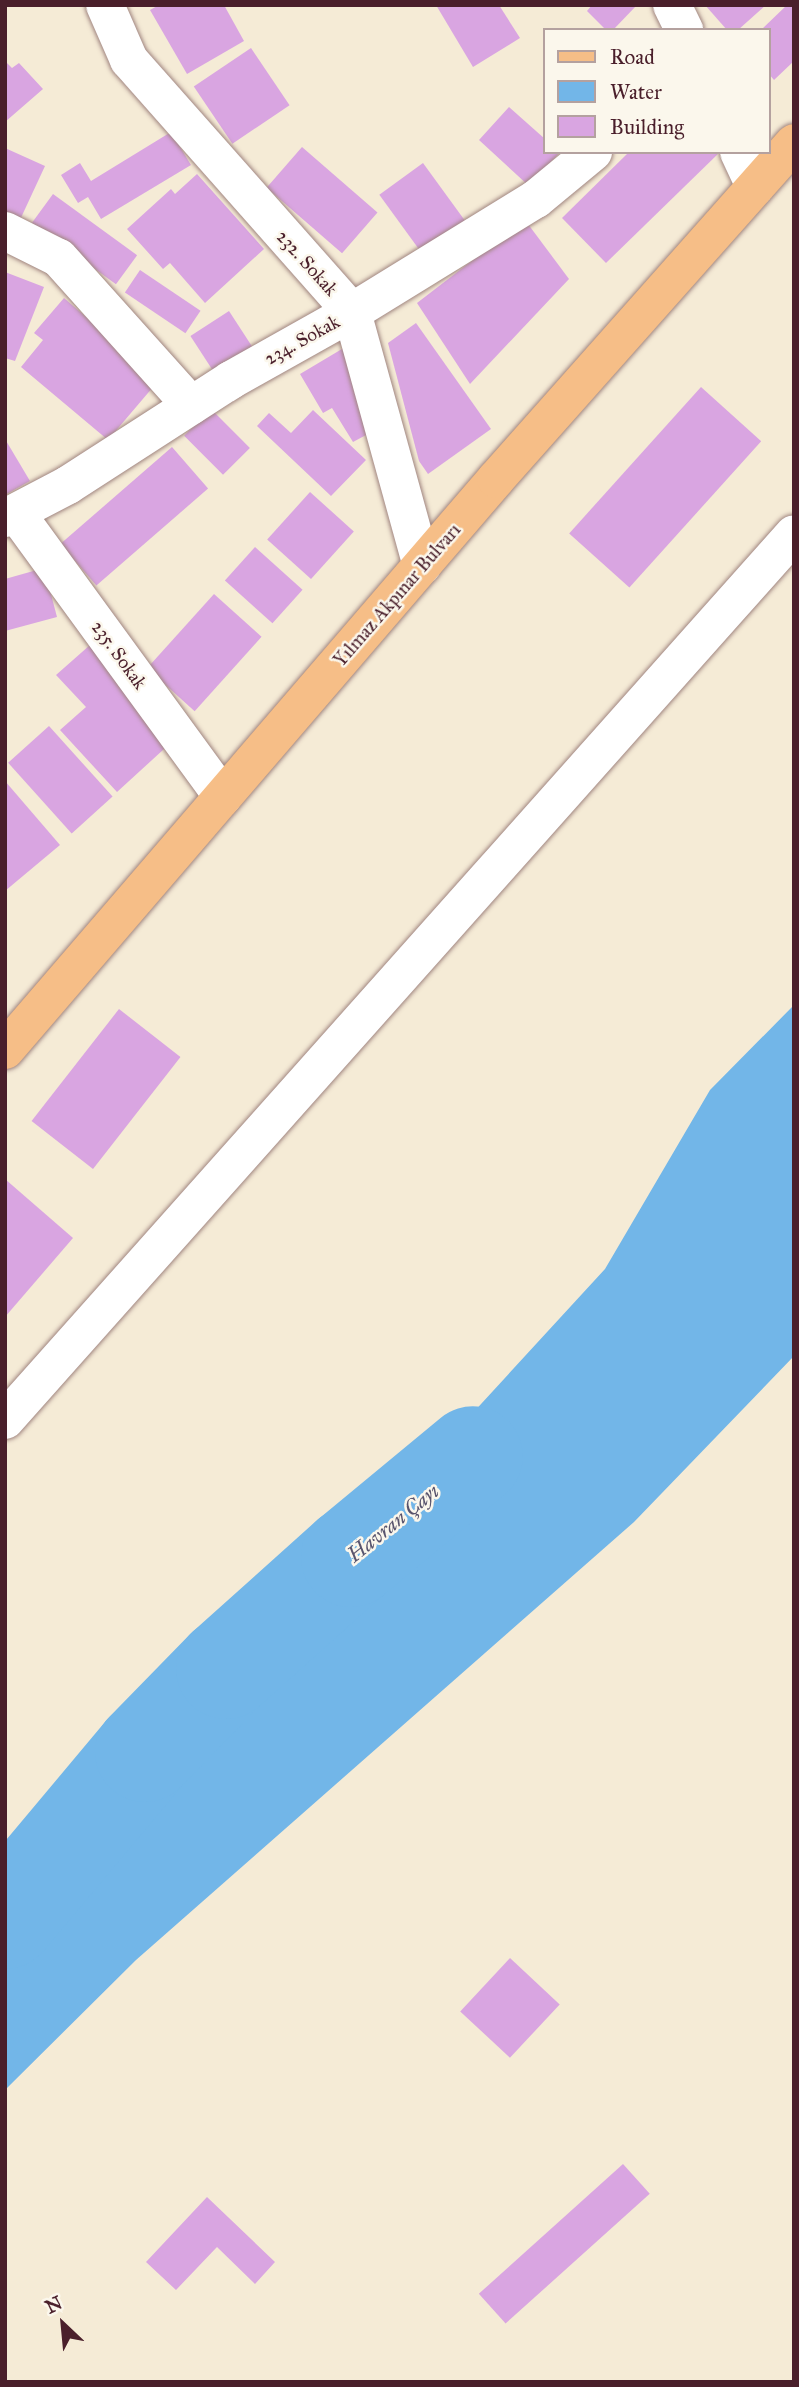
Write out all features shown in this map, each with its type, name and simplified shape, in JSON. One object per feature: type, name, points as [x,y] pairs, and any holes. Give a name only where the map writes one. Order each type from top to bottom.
[{"type":"main road","name":"Yılmaz Akpınar Bulvarı","points":[[5,1050],[422,566],[794,143]]},
{"type":"street","name":"232. Sokak","points":[[105,5],[129,60],[352,313],[422,566]]},
{"type":"street","points":[[672,5],[683,28]]},
{"type":"street","name":"234. Sokak","points":[[10,516],[68,485],[191,405],[352,313],[536,199],[591,154]]},
{"type":"street","points":[[740,154],[755,187]]},
{"type":"street","points":[[5,231],[59,258],[191,405]]},
{"type":"street","name":"235. Sokak","points":[[10,516],[223,797]]},
{"type":"street","points":[[5,1420],[794,534]]},
{"type":"water","points":[[794,1005],[794,1356],[634,1522],[136,1960],[5,2090],[5,1917],[226,1723],[447,1441],[605,1269],[710,1090]]},
{"type":"building","points":[[159,5],[224,5],[244,41],[187,74],[150,10]]},
{"type":"building","points":[[436,5],[499,5],[520,38],[473,67]]},
{"type":"building","points":[[592,5],[637,5],[615,28],[604,28],[587,11]]},
{"type":"building","points":[[705,5],[766,5],[740,28],[725,28]]},
{"type":"building","points":[[787,5],[794,5],[794,61],[774,80],[771,76],[771,28],[763,28]]},
{"type":"building","points":[[251,48],[290,105],[232,144],[194,87]]},
{"type":"building","points":[[5,61],[12,68],[19,63],[43,89],[5,122]]},
{"type":"building","points":[[509,107],[544,138],[544,154],[558,154],[529,186],[479,140]]},
{"type":"building","points":[[171,132],[191,165],[101,219],[88,197],[78,203],[61,175],[80,163],[91,181]]},
{"type":"building","points":[[302,147],[377,213],[342,253],[267,188]]},
{"type":"building","points":[[5,148],[45,166],[19,222],[5,215]]},
{"type":"building","points":[[627,154],[718,154],[606,263],[562,218]]},
{"type":"building","points":[[423,163],[466,222],[422,254],[379,195]]},
{"type":"building","points":[[197,174],[264,249],[205,303],[170,263],[163,269],[127,229],[171,189],[175,194]]},
{"type":"building","points":[[53,194],[137,255],[116,284],[32,223]]},
{"type":"building","points":[[525,220],[569,279],[470,384],[417,303]]},
{"type":"building","points":[[140,270],[201,311],[185,333],[125,292]]},
{"type":"building","points":[[5,272],[44,287],[15,361],[5,358]]},
{"type":"building","points":[[64,298],[159,380],[108,440],[21,367],[43,340],[34,333]]},
{"type":"building","points":[[229,311],[258,356],[220,381],[190,336]]},
{"type":"building","points":[[416,323],[491,429],[428,474],[419,461],[388,343]]},
{"type":"building","points":[[347,346],[381,427],[353,442],[332,408],[323,413],[300,374]]},
{"type":"building","points":[[701,387],[761,441],[629,588],[569,533]]},
{"type":"building","points":[[211,409],[250,448],[223,475],[184,436]]},
{"type":"building","points":[[313,410],[366,460],[331,496],[257,426],[269,413],[291,433]]},
{"type":"building","points":[[5,439],[30,481],[5,495]]},
{"type":"building","points":[[172,447],[208,489],[96,586],[60,544]]},
{"type":"building","points":[[310,492],[354,531],[311,579],[267,540]]},
{"type":"building","points":[[255,547],[303,590],[272,623],[225,580]]},
{"type":"building","points":[[44,568],[57,617],[5,631],[5,579]]},
{"type":"building","points":[[214,594],[262,637],[195,711],[147,668]]},
{"type":"building","points":[[90,645],[175,739],[117,792],[60,730],[86,707],[56,675]]},
{"type":"building","points":[[49,726],[113,797],[72,833],[8,763]]},
{"type":"building","points":[[5,781],[60,845],[5,891]]},
{"type":"building","points":[[119,1009],[180,1057],[93,1169],[32,1121]]},
{"type":"building","points":[[5,1179],[73,1238],[5,1317]]},
{"type":"building","points":[[510,1958],[560,2004],[510,2058],[460,2011]]},
{"type":"building","points":[[623,2164],[650,2194],[506,2324],[479,2294]]},
{"type":"building","points":[[207,2197],[275,2262],[255,2284],[217,2247],[176,2290],[146,2262]]},
{"type":"waterway","name":"Havran Çayı","points":[[5,1919],[145,1752],[226,1669],[351,1557],[473,1456]]}]
